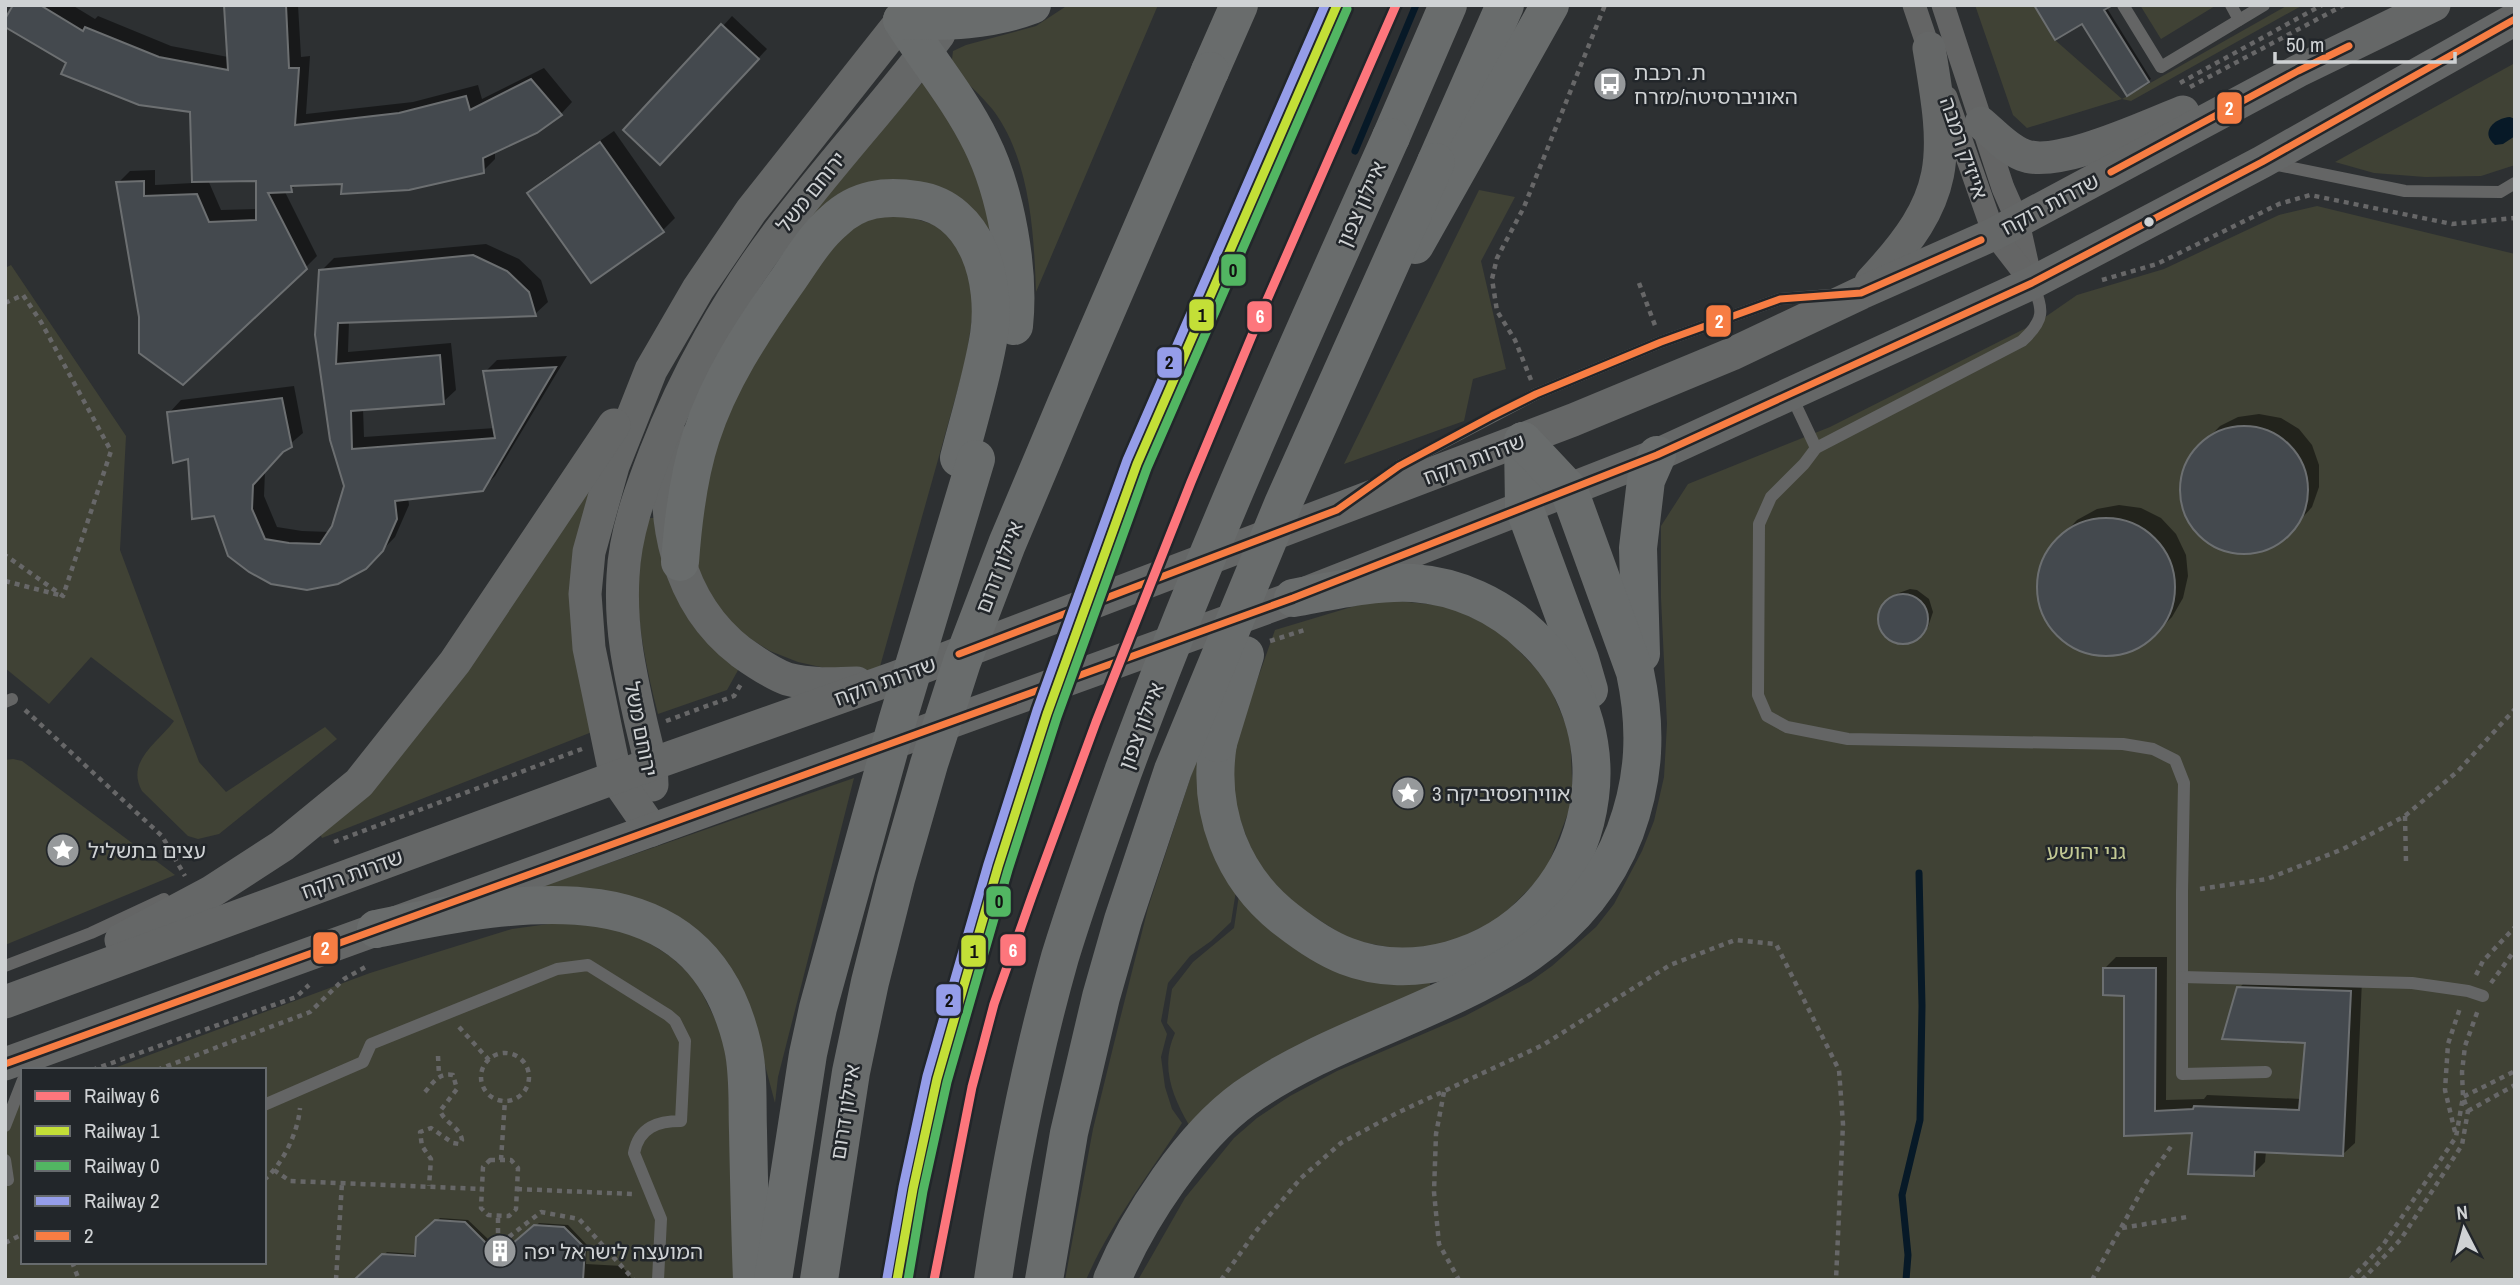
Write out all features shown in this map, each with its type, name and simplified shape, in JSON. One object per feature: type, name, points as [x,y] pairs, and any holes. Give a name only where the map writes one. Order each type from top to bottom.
[{"type":"highway","points":[[968,459],[1011,353],[1017,302],[1013,252],[997,186],[982,142],[924,54],[908,13],[1001,16],[1032,5]]},
{"type":"highway","name":"איילון דרום","points":[[819,1280],[851,1072],[870,982],[896,879],[962,663],[1007,544],[1239,5]]},
{"type":"highway","name":"איילון צפון","points":[[993,1280],[1032,1069],[1061,956],[1100,837],[1149,702],[1239,478],[1448,5]]},
{"type":"highway","points":[[1447,166],[1505,5]]},
{"type":"highway","points":[[1044,1280],[1083,1066],[1111,958],[1172,770],[1283,504],[1347,366],[1447,166],[1550,5]]},
{"type":"highway","points":[[680,562],[684,510],[701,437],[728,373],[764,313],[813,245],[833,221],[850,208],[870,200],[894,197],[923,201],[944,208],[973,236],[980,255],[989,282],[989,335],[968,459],[818,1008],[808,1054],[773,1280]]},
{"type":"highway","points":[[1330,402],[1223,720],[1215,774],[1217,804],[1225,835],[1241,870],[1273,909],[1309,936],[1345,956],[1381,965],[1404,967],[1465,956],[1493,943],[1523,922],[1551,892],[1570,863],[1592,818],[1599,795],[1598,740],[1580,659],[1524,507],[1523,441]]},
{"type":"highway","points":[[1523,441],[1569,489],[1635,672],[1643,726]]},
{"type":"highway","points":[[1112,1280],[1130,1240],[1147,1213],[1197,1144],[1217,1121],[1242,1100],[1278,1076],[1327,1050],[1493,976],[1537,948],[1579,911],[1606,872],[1632,814],[1641,774],[1643,726],[1638,548],[1646,480],[1657,455]]},
{"type":"highway","points":[[1293,598],[1378,584],[1425,584],[1486,603],[1508,616],[1532,636],[1552,657],[1571,688],[1583,716],[1589,741],[1590,803],[1584,831],[1570,863]]},
{"type":"highway","points":[[376,929],[474,912],[553,904],[600,907],[648,922],[686,944],[706,964],[726,995],[743,1049],[752,1280]]},
{"type":"main road","name":"שדרות רוקח","points":[[10,1000],[897,677],[1523,441],[1732,355],[2006,228],[2298,71],[2434,5]]},
{"type":"main road","name":"ירוחם משל","points":[[652,830],[616,778],[589,648],[585,594],[589,552],[613,466],[651,370],[698,289],[751,211],[908,13]]},
{"type":"main road","name":"ירוחם משל","points":[[652,830],[652,764],[627,657],[621,614],[623,572],[637,501],[664,432],[696,363],[753,269],[779,232],[954,14]]},
{"type":"main road","points":[[5,1065],[39,1059],[376,929],[1293,598],[1657,455],[2032,283],[2262,162],[2515,19]]},
{"type":"main road","points":[[1861,293],[1900,252],[1917,226],[1936,183],[1942,144],[1929,48]]},
{"type":"main road","points":[[1981,123],[2010,148],[2025,156],[2056,156],[2114,140],[2298,71]]},
{"type":"main road","points":[[696,363],[673,441],[669,475],[669,516],[686,581],[707,620],[725,639],[753,661],[787,678],[846,684],[897,677]]},
{"type":"main road","points":[[10,1000],[211,892],[282,846],[359,783],[455,662],[651,370]]},
{"type":"street","name":"אייזיק רמבה","points":[[1914,5],[1929,48],[2032,283]]},
{"type":"street","name":"אייזיק רמבה","points":[[1943,5],[2003,188],[2006,228]]},
{"type":"lane","points":[[2123,5],[2161,68],[2264,5]]},
{"type":"lane","points":[[2231,5],[2239,20]]},
{"type":"lane","points":[[2262,162],[2405,191],[2511,187]]},
{"type":"lane","points":[[2032,283],[2042,314],[2022,341],[1816,448],[1771,497],[1759,524],[1758,695],[1767,716],[1787,727],[1848,739],[2123,744],[2153,749],[2175,760],[2184,783],[2182,1074],[2266,1072]]},
{"type":"lane","points":[[1337,510],[1399,466],[1536,394],[1661,342],[1780,299],[1861,293]]},
{"type":"lane","points":[[1791,395],[1816,448]]},
{"type":"lane","points":[[239,858],[309,813],[338,790],[422,705]]},
{"type":"lane","points":[[5,967],[91,933],[174,894]]},
{"type":"lane","points":[[266,1104],[363,1062],[370,1044],[557,969],[588,965],[676,1021],[685,1041],[681,1121],[663,1121],[649,1128],[636,1142],[634,1153],[661,1219],[658,1280]]},
{"type":"lane","points":[[2182,977],[2412,983],[2468,991],[2483,996]]},
{"type":"lane","points":[[5,1126],[21,1085]]},
{"type":"lane","points":[[5,1160],[6,1180]]},
{"type":"path","points":[[1536,394],[1515,340],[1497,311],[1492,279],[1497,258],[1524,207],[1605,5]]},
{"type":"path","points":[[2181,92],[2344,5]]},
{"type":"path","points":[[2279,204],[2310,195],[2452,224],[2515,218]]},
{"type":"path","points":[[1639,283],[1661,342]]},
{"type":"path","points":[[5,303],[23,295],[41,322],[111,451],[63,596]]},
{"type":"path","points":[[5,555],[63,596]]},
{"type":"path","points":[[5,581],[63,596]]},
{"type":"path","points":[[642,729],[734,696],[753,661]]},
{"type":"path","points":[[2182,892],[2267,879],[2343,849],[2405,816],[2458,771],[2515,709]]},
{"type":"path","points":[[26,711],[162,836],[185,877]]},
{"type":"path","points":[[324,846],[606,739]]},
{"type":"path","points":[[2405,816],[2406,862]]},
{"type":"path","points":[[2456,1137],[2445,1090],[2448,1044],[2468,991],[2483,961],[2515,927]]},
{"type":"path","points":[[1221,1280],[1256,1230],[1301,1178],[1341,1143],[1543,1045],[1670,965],[1735,940],[1776,944],[1839,1070],[1843,1124],[1836,1280]]},
{"type":"path","points":[[2350,1280],[2383,1245],[2456,1137],[2463,1097],[2465,1046],[2483,996],[2515,950]]},
{"type":"path","points":[[162,1068],[310,1012],[344,979],[373,962],[338,973]]},
{"type":"path","points":[[98,1068],[296,997],[315,980]]},
{"type":"path","points":[[446,1015],[489,1060]]},
{"type":"path","points":[[495,1055],[518,1055],[529,1068],[528,1089],[516,1100],[493,1099],[482,1086],[483,1066],[489,1060],[495,1055]]},
{"type":"path","points":[[438,1056],[439,1076]]},
{"type":"path","points":[[2463,1097],[2515,1071]]},
{"type":"path","points":[[425,1093],[439,1076],[444,1073],[453,1076],[457,1089],[440,1111],[461,1133],[462,1140],[459,1144],[453,1143],[431,1128],[420,1132],[422,1146],[430,1159],[429,1186]]},
{"type":"path","points":[[2468,1111],[2515,1085]]},
{"type":"path","points":[[266,1178],[274,1170],[299,1120],[302,1088]]},
{"type":"path","points":[[1444,1092],[1436,1134],[1434,1192],[1439,1244],[1459,1280]]},
{"type":"path","points":[[2362,1280],[2400,1239],[2462,1145],[2468,1111],[2463,1097]]},
{"type":"path","points":[[501,1160],[505,1100]]},
{"type":"path","points":[[2092,1280],[2147,1181],[2172,1145]]},
{"type":"path","points":[[490,1160],[501,1160],[511,1160],[518,1168],[516,1209],[509,1216],[488,1215],[481,1208],[483,1167],[490,1160]]},
{"type":"path","points":[[274,1170],[290,1181],[482,1189]]},
{"type":"path","points":[[336,1280],[342,1183]]},
{"type":"path","points":[[517,1189],[651,1195]]},
{"type":"path","points":[[498,1215],[500,1243],[541,1212],[579,1219],[634,1280]]},
{"type":"path","points":[[2121,1228],[2187,1217]]},
{"type":"path","points":[[5,1242],[21,1235]]},
{"type":"green space","points":[[1068,5],[1158,5],[1036,292],[1028,197],[1015,151],[993,110],[951,68],[953,51],[1036,26]]},
{"type":"green space","points":[[1975,5],[2034,5],[2055,40],[2122,99],[2027,128],[2013,115]]},
{"type":"green space","points":[[2140,5],[2215,5],[2215,6],[2161,39]]},
{"type":"green space","points":[[2288,5],[2303,5],[2131,101],[2122,99]]},
{"type":"green space","points":[[2515,63],[2515,165],[2481,176],[2425,177],[2374,173],[2335,162]]},
{"type":"green space","points":[[923,82],[961,138],[992,206],[987,245],[960,199],[789,234]]},
{"type":"green space","points":[[1479,190],[1515,197],[1481,261],[1506,369],[1473,379],[1464,421],[1344,464]]},
{"type":"green space","name":"גני יהושע","points":[[2317,206],[2515,254],[2515,1280],[1138,1280],[1185,1198],[1234,1138],[1257,1118],[1290,1096],[1337,1071],[1465,1016],[1531,981],[1596,927],[1614,904],[1642,851],[1654,821],[1664,777],[1667,724],[1661,598],[1661,526],[1688,484],[1830,427],[2038,322],[2077,295],[2164,269],[2279,215]]},
{"type":"green space","points":[[890,211],[932,224],[945,232],[960,248],[975,298],[966,360],[879,670],[834,670],[798,662],[770,651],[746,636],[723,616],[697,569],[695,526],[727,406],[838,234]]},
{"type":"green space","points":[[11,265],[126,436],[120,550],[199,762],[226,792],[325,727],[337,739],[219,834],[198,839],[188,836],[142,791],[138,780],[141,761],[174,721],[91,657],[49,704],[5,668],[5,268]]},
{"type":"green space","points":[[591,470],[592,732],[322,838],[317,828]]},
{"type":"green space","points":[[643,518],[659,518],[742,663],[727,690],[658,714],[639,617],[637,584]]},
{"type":"green space","points":[[1388,600],[1447,606],[1499,630],[1547,680],[1570,734],[1573,800],[1545,873],[1499,919],[1447,944],[1404,950],[1351,940],[1292,903],[1255,861],[1234,802],[1234,745],[1275,630],[1368,602]]},
{"type":"green space","points":[[1200,748],[1236,891],[1231,922],[1190,956],[1168,983],[1161,1021],[1167,1034],[1161,1057],[1165,1087],[1172,1109],[1182,1123],[1118,1220],[1086,1280],[1065,1280],[1093,1129],[1148,908]]},
{"type":"green space","points":[[5,760],[22,761],[175,875],[5,945]]},
{"type":"green space","points":[[854,778],[778,1077],[775,1103],[752,1016],[712,946],[511,897]]},
{"type":"green space","points":[[1239,895],[1431,979],[1429,991],[1189,1125],[1173,1092],[1168,1069],[1168,1057],[1175,1033],[1167,1023],[1172,989],[1193,962],[1234,928]]},
{"type":"green space","points":[[563,922],[602,925],[640,937],[671,957],[695,979],[723,1035],[728,1071],[740,1280],[5,1280],[5,1107],[21,1102],[21,1264],[266,1264],[266,1068],[114,1068],[370,973],[512,929]]},
{"type":"water","points":[[2510,117],[2515,119],[2515,136],[2503,144],[2495,145],[2488,135],[2491,126]]},
{"type":"building","points":[[13,5],[40,5],[83,31],[85,27],[159,57],[228,70],[224,5],[286,5],[289,68],[299,68],[295,125],[399,113],[466,96],[470,110],[531,79],[562,115],[537,133],[483,158],[484,173],[409,190],[341,194],[342,184],[291,186],[292,192],[268,193],[307,269],[183,385],[139,353],[139,317],[116,182],[144,181],[144,196],[197,194],[209,222],[256,220],[256,181],[192,182],[190,112],[139,105],[61,74],[66,63],[5,27],[5,19]]},
{"type":"building","points":[[2034,5],[2113,5],[2104,10],[2149,82],[2127,96],[2082,24],[2055,40]]},
{"type":"building","points":[[721,24],[759,59],[660,165],[623,130]]},
{"type":"building","points":[[600,142],[664,232],[591,283],[527,193]]},
{"type":"building","points":[[473,255],[507,271],[529,292],[536,316],[338,323],[336,364],[440,355],[444,404],[351,411],[352,449],[495,438],[483,371],[556,367],[483,491],[395,501],[397,519],[383,551],[366,569],[338,584],[307,590],[271,584],[249,572],[228,556],[214,516],[192,519],[188,459],[173,463],[167,412],[282,398],[292,447],[283,452],[253,485],[252,509],[265,539],[320,544],[332,526],[344,486],[330,440],[315,335],[319,270]]},
{"type":"building","points":[[2244,426],[2268,431],[2289,445],[2303,466],[2308,490],[2303,514],[2289,535],[2268,549],[2244,554],[2220,549],[2199,535],[2185,514],[2180,490],[2185,466],[2199,445],[2220,431]]},
{"type":"building","points":[[2106,518],[2133,523],[2155,538],[2170,560],[2175,587],[2170,614],[2155,636],[2133,651],[2106,656],[2079,651],[2057,636],[2042,614],[2037,587],[2042,560],[2057,538],[2079,523]]},
{"type":"building","points":[[1903,594],[1921,601],[1928,619],[1921,637],[1903,644],[1885,637],[1878,619],[1885,601]]},
{"type":"building","points":[[2103,968],[2156,968],[2155,1111],[2193,1109],[2194,1106],[2299,1110],[2305,1043],[2222,1039],[2237,987],[2351,991],[2343,1156],[2255,1152],[2254,1176],[2188,1174],[2192,1133],[2124,1136],[2124,996],[2103,995]]},
{"type":"building","name":"המועצה לישראל יפה","points":[[435,1220],[465,1222],[485,1242],[513,1243],[534,1225],[564,1227],[585,1248],[583,1280],[354,1280],[382,1254],[415,1256],[416,1237]]},
{"type":"waterway","points":[[1355,151],[1416,5]]},
{"type":"waterway","points":[[1906,1280],[1908,1255],[1902,1195],[1920,1120],[1922,1006],[1919,873]]},
{"type":"rail line","name":"2","points":[[887,1278],[927,1076],[988,864],[1037,710],[1127,460],[1325,5]]},
{"type":"rail line","name":"1","points":[[897,1280],[937,1079],[998,867],[1047,714],[1137,464],[1337,5]]},
{"type":"rail line","name":"6","points":[[934,1280],[972,1087],[994,1004],[1032,896],[1096,722],[1191,482],[1263,309],[1396,5]]},
{"type":"rail line","name":"0","points":[[908,1280],[923,1191],[947,1082],[1008,870],[1057,717],[1147,468],[1347,9]]},
{"type":"transit line","name":"2","points":[[5,1064],[1293,598],[1657,455],[2032,283],[2262,162],[2515,19]]},
{"type":"transit line","name":"2","points":[[2111,172],[2349,46]]},
{"type":"transit line","name":"2","points":[[959,654],[1337,510],[1399,466],[1492,416],[1536,394],[1661,342],[1780,299],[1861,293],[1981,240]]},
{"type":"place","name":"ת. רכבת האוניברסיטה/מזרח","points":[[1610,84]]},
{"type":"place","name":"אווירופסיביקה 3","points":[[1408,793]]},
{"type":"place","name":"עצים בתשליל","points":[[63,850]]},
{"type":"place","name":"המועצה לישראל יפה","points":[[500,1251]]}]
